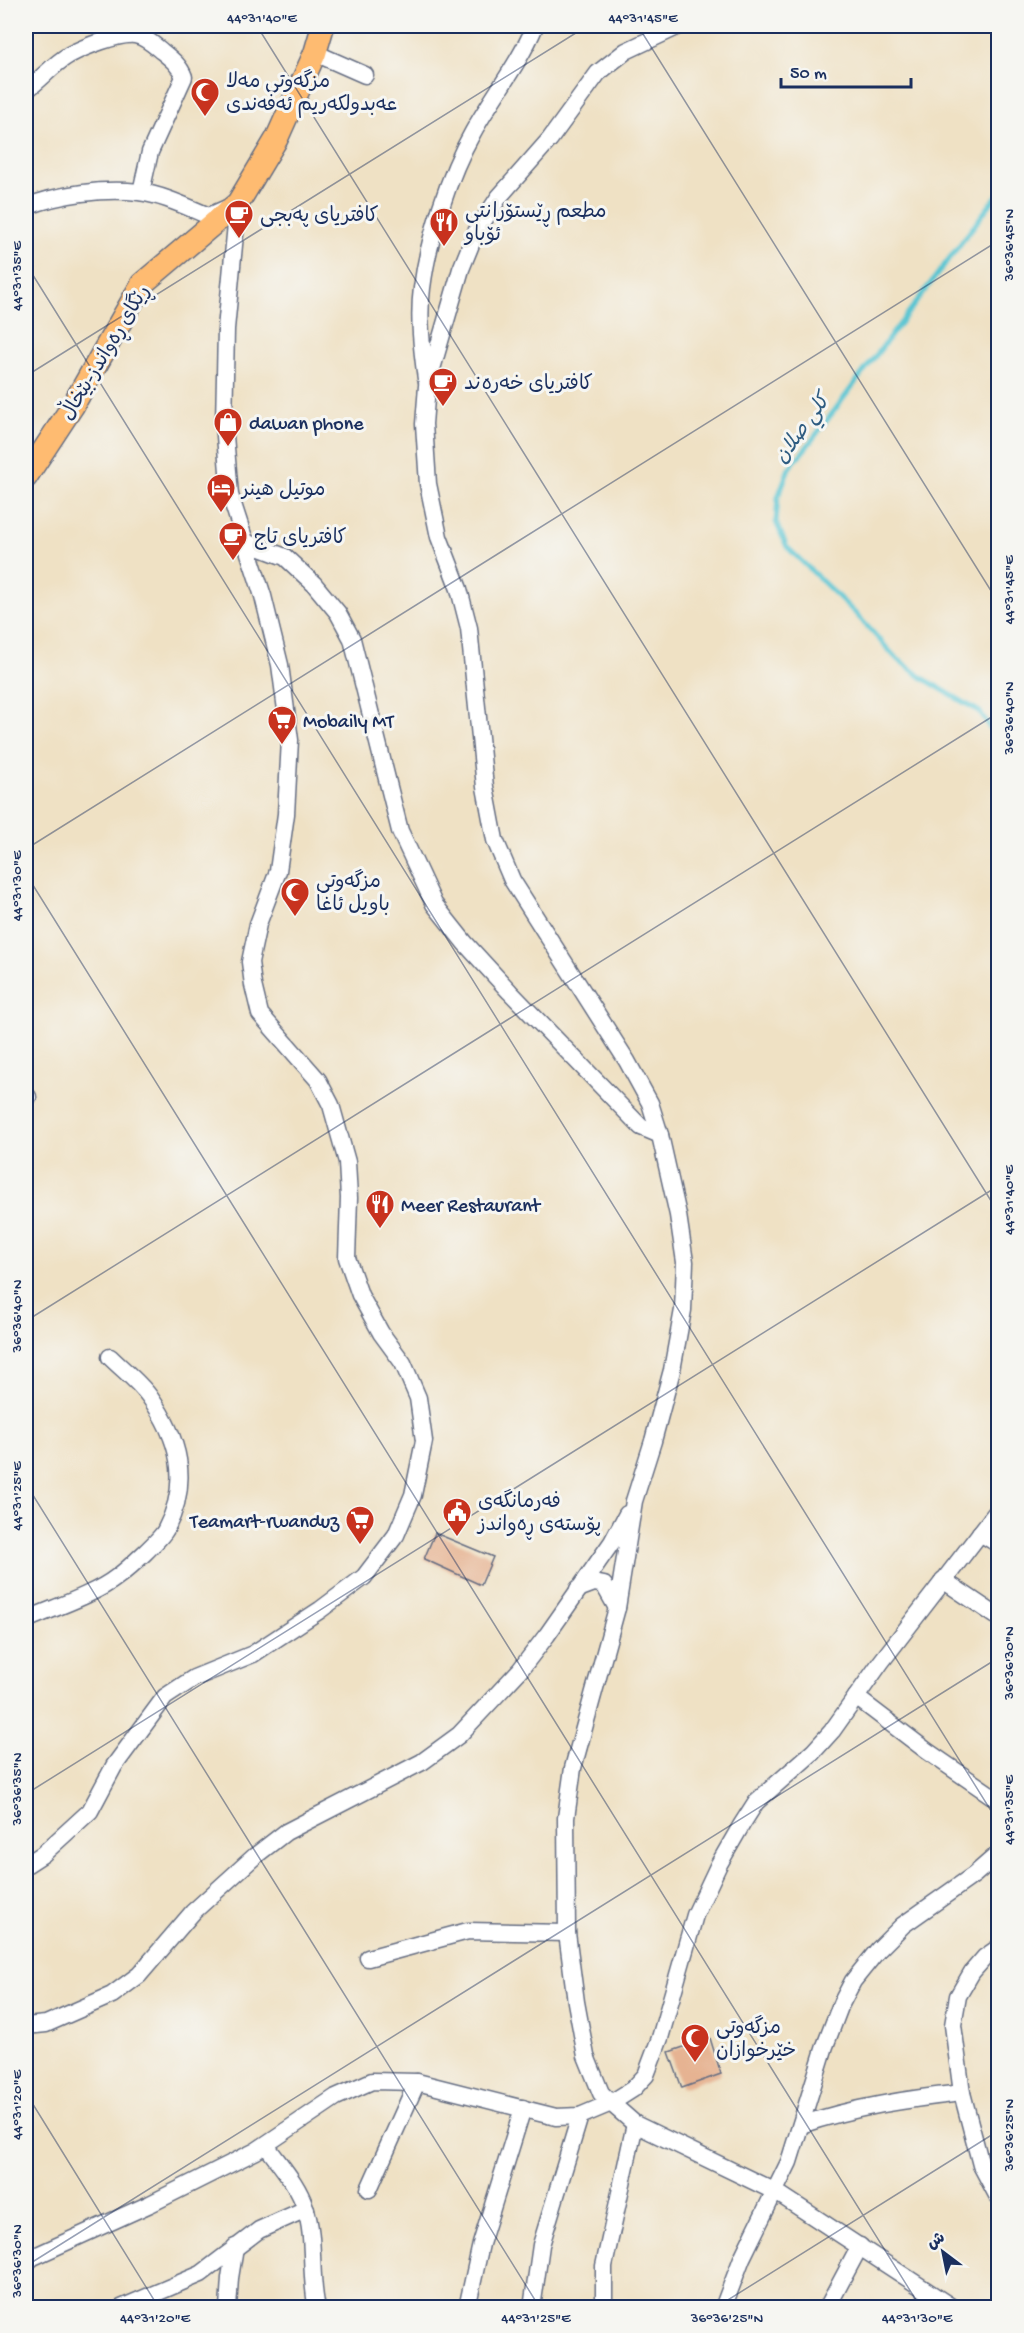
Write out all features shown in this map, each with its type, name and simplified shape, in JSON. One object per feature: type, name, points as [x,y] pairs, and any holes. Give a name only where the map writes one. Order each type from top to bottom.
[{"type":"main road","name":"ڕێگای ڕەواندز-بێخاڵ","points":[[26,477],[72,407],[142,284],[238,202],[277,138],[315,53],[322,26]]},
{"type":"street","points":[[535,26],[513,69],[472,133],[452,178],[435,228],[422,288],[421,338],[427,386],[424,424],[428,484],[439,537],[459,589],[469,628],[485,788],[495,840],[512,880],[627,1061],[650,1103],[660,1135],[686,1262],[683,1310],[669,1380],[634,1501],[617,1608],[573,1768],[566,1818],[567,1933],[576,2002],[586,2056],[601,2092],[635,2124],[776,2192],[952,2307]]},
{"type":"street","points":[[427,386],[462,269],[476,232],[499,197],[550,139],[598,74],[626,51],[679,26]]},
{"type":"street","points":[[26,90],[40,81],[69,55],[121,35],[137,35],[170,58],[180,67],[183,77],[150,152],[141,192]]},
{"type":"street","points":[[315,53],[365,75]]},
{"type":"street","points":[[26,207],[44,199],[81,194],[141,192],[209,216],[238,202]]},
{"type":"street","points":[[26,1864],[43,1854],[90,1811],[114,1766],[165,1697],[194,1678],[253,1654],[320,1610],[364,1577],[396,1535],[413,1495],[424,1441],[418,1398],[403,1363],[381,1333],[360,1295],[346,1258],[349,1198],[347,1162],[331,1104],[318,1080],[260,1014],[253,985],[250,962],[258,924],[278,871],[286,814],[290,740],[280,665],[263,596],[230,495],[224,424],[226,329],[238,202]]},
{"type":"street","points":[[245,542],[285,557],[314,584],[338,613],[352,639],[400,831],[434,904],[465,943],[510,992],[641,1127],[660,1135]]},
{"type":"street","points":[[26,1620],[80,1597],[116,1578],[166,1531],[179,1492],[180,1461],[172,1433],[148,1394],[110,1357]]},
{"type":"street","points":[[26,2026],[46,2024],[112,1995],[139,1975],[193,1912],[255,1856],[286,1832],[422,1762],[459,1735],[520,1670],[547,1635],[612,1542],[634,1501]]},
{"type":"street","points":[[26,2263],[33,2257],[150,2204],[266,2145],[336,2097],[372,2081],[417,2082],[556,2117],[580,2116],[611,2103],[633,2089],[646,2075],[660,2038],[695,1915],[719,1864],[742,1824],[756,1802],[813,1752],[832,1731],[943,1580],[999,1510]]},
{"type":"street","points":[[980,1533],[999,1544]]},
{"type":"street","points":[[943,1580],[999,1617]]},
{"type":"street","points":[[578,1589],[594,1583],[604,1585],[617,1608]]},
{"type":"street","points":[[856,1697],[927,1751],[999,1800]]},
{"type":"street","points":[[723,2307],[742,2258],[776,2192],[801,2125],[825,2046],[841,2004],[854,1980],[878,1950],[903,1925],[974,1875],[999,1854]]},
{"type":"street","points":[[368,1958],[468,1931],[567,1933]]},
{"type":"street","points":[[999,1948],[985,1957],[972,1972],[958,1996],[953,2025],[962,2093],[981,2165],[999,2197]]},
{"type":"street","points":[[369,2189],[417,2082]]},
{"type":"street","points":[[801,2125],[835,2114],[909,2098],[962,2093]]},
{"type":"street","points":[[467,2307],[481,2244],[523,2108]]},
{"type":"street","points":[[532,2307],[541,2245],[580,2116]]},
{"type":"street","points":[[604,2307],[604,2265],[635,2124]]},
{"type":"street","points":[[266,2145],[300,2193],[306,2209],[313,2257],[316,2307]]},
{"type":"street","points":[[121,2307],[201,2274],[259,2230],[306,2209]]},
{"type":"street","points":[[826,2307],[860,2246]]},
{"type":"street","points":[[228,2307],[235,2247]]},
{"type":"building","points":[[435,1533],[493,1557],[481,1585],[424,1559]]},
{"type":"building","name":"مزگەوتی خێرخوازان","points":[[710,2038],[721,2074],[682,2088],[669,2052]]},
{"type":"waterway","name":"كلي صلان","points":[[998,194],[789,468],[778,497],[776,522],[787,547],[857,615],[895,657],[921,677],[980,712],[998,741]]},
{"type":"waterway","name":"كلي صلان","points":[[998,865],[998,893]]},
{"type":"place","name":"مزگەوتی مەلا عەبدولکەریم ئەفەندی","points":[[205,118]]},
{"type":"place","name":"کافتریای پەبجی","points":[[239,240]]},
{"type":"place","name":"مطعم ڕێستۆرانتی ئۆباو","points":[[444,248]]},
{"type":"place","name":"کافتریای خەرەند","points":[[443,408]]},
{"type":"place","name":"dawan phone","points":[[228,448]]},
{"type":"place","name":"موتيل هينر","points":[[221,514]]},
{"type":"place","name":"کافتریای تاج","points":[[233,562]]},
{"type":"place","name":"Mobaily MT","points":[[282,746]]},
{"type":"place","name":"مزگەوتی باویل ئاغا","points":[[295,918]]},
{"type":"place","name":"Meer Restaurant","points":[[380,1230]]},
{"type":"place","name":"فەرمانگەی پۆستەی ڕەواندز","points":[[457,1538]]},
{"type":"place","name":"Teamart-rwanduz","points":[[360,1546]]},
{"type":"place","name":"مزگەوتی خێرخوازان","points":[[695,2064]]}]
